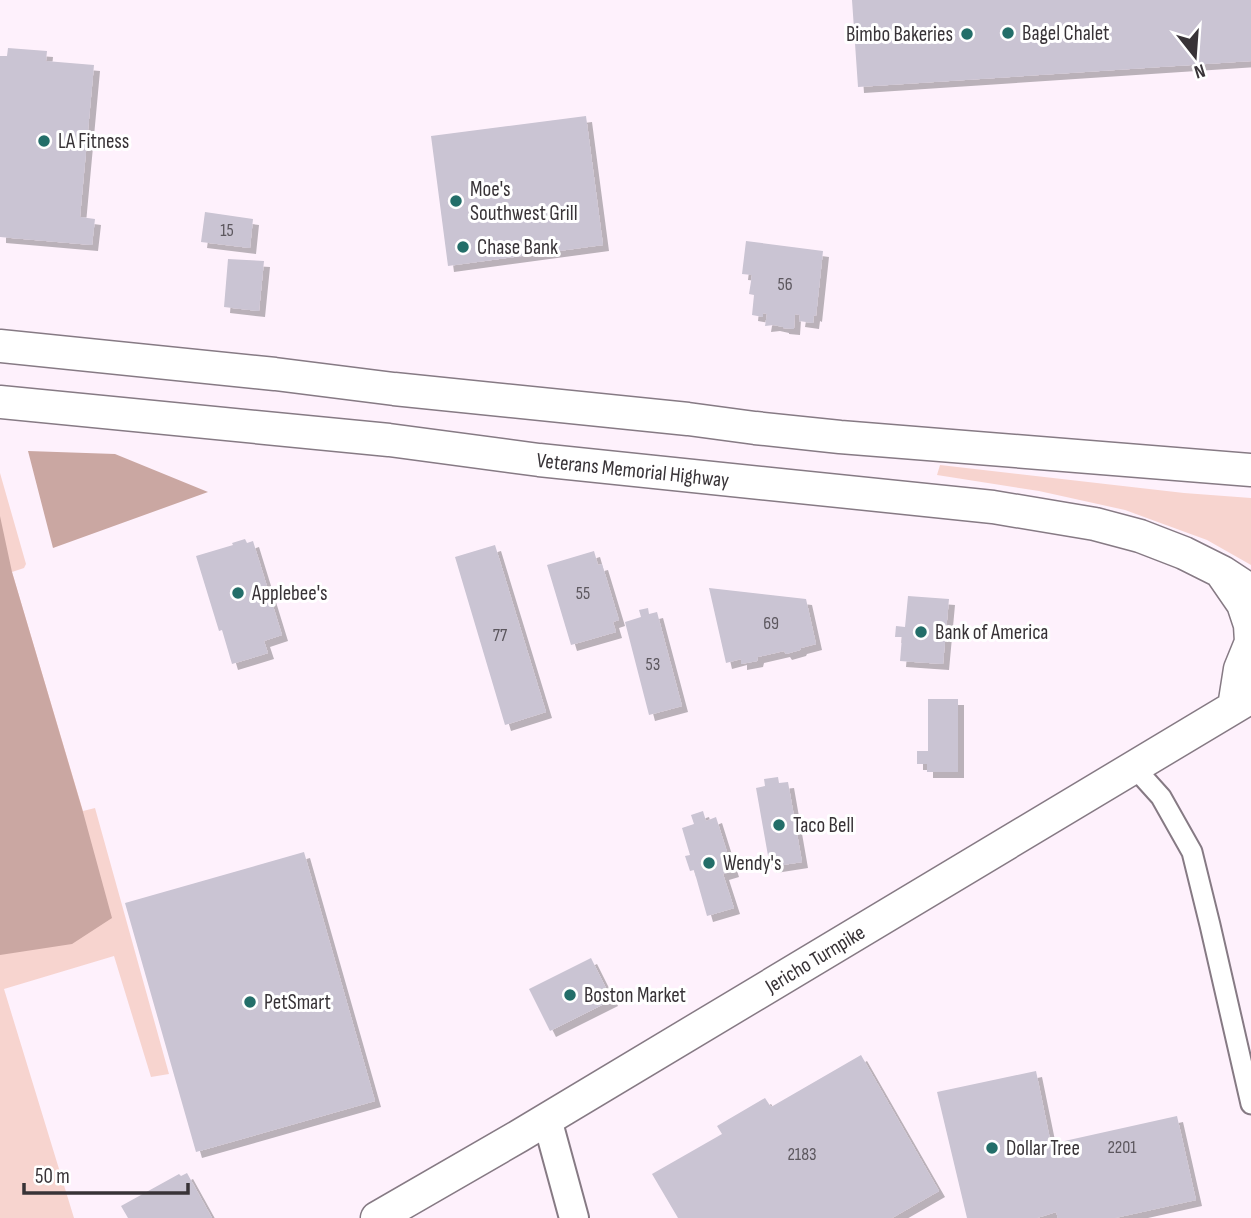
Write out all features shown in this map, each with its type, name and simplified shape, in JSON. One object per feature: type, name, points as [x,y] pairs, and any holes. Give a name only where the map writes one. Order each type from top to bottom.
[{"type":"main road","points":[[0,346],[755,428],[1251,470]]},
{"type":"main road","name":"Veterans Memorial Highway","points":[[0,402],[376,439],[539,460],[993,507],[1095,524],[1140,536],[1184,553],[1222,572],[1251,591]]},
{"type":"main road","points":[[1222,572],[1243,604],[1250,625],[1251,642],[1240,669],[1242,702]]},
{"type":"main road","name":"Jericho Turnpike","points":[[377,1218],[1242,702]]},
{"type":"street","points":[[1134,768],[1161,797],[1192,852],[1251,1104]]},
{"type":"street","points":[[547,1119],[574,1218]]},
{"type":"shaded area","points":[[28,451],[115,454],[208,492],[53,548]]},
{"type":"shaded area","points":[[940,465],[1251,498],[1251,565],[1207,540],[1125,510],[1039,491],[937,475]]},
{"type":"shaded area","points":[[0,473],[26,564],[24,568],[12,572],[83,811],[95,808],[169,1074],[151,1077],[114,956],[4,989],[74,1218],[0,1218]]},
{"type":"shaded area","points":[[0,516],[12,572],[112,918],[72,944],[0,955]]},
{"type":"building","points":[[852,0],[1251,0],[1251,61],[858,87]]},
{"type":"building","name":"LA Fitness","points":[[8,48],[47,51],[46,61],[94,65],[80,217],[95,219],[92,245],[0,237],[0,56],[7,56]]},
{"type":"building","points":[[586,116],[603,245],[448,266],[431,136]]},
{"type":"building","points":[[205,212],[253,219],[250,248],[201,242]]},
{"type":"building","points":[[746,241],[823,251],[813,323],[799,321],[800,315],[795,314],[794,329],[765,326],[767,314],[763,313],[763,317],[752,315],[754,295],[749,294],[752,275],[742,274]]},
{"type":"building","points":[[228,259],[264,261],[259,311],[224,307]]},
{"type":"building","name":"Applebee's","points":[[245,539],[247,543],[253,541],[282,635],[264,641],[268,653],[232,664],[196,556]]},
{"type":"building","points":[[495,545],[546,712],[505,725],[455,557]]},
{"type":"building","points":[[594,551],[598,565],[602,564],[619,620],[613,622],[616,632],[571,645],[547,565]]},
{"type":"building","points":[[709,588],[806,599],[816,644],[786,654],[784,651],[758,657],[757,661],[741,664],[741,659],[726,663]]},
{"type":"building","name":"Bank of America","points":[[908,596],[949,599],[943,664],[900,661],[902,637],[895,637],[896,626],[905,627]]},
{"type":"building","points":[[648,608],[649,614],[657,612],[682,706],[649,715],[625,622],[641,617],[639,610]]},
{"type":"building","points":[[928,699],[958,699],[958,772],[927,772],[927,764],[917,764],[917,751],[928,751]]},
{"type":"building","name":"Taco Bell","points":[[778,777],[779,783],[788,782],[802,862],[770,867],[756,788],[765,786],[764,779]]},
{"type":"building","name":"Wendy's","points":[[703,811],[706,821],[716,817],[733,871],[723,874],[734,908],[707,916],[694,870],[690,871],[685,856],[690,855],[682,828],[694,824],[691,815]]},
{"type":"building","name":"PetSmart","points":[[304,852],[375,1101],[196,1152],[125,903]]},
{"type":"building","name":"Boston Market","points":[[591,958],[612,1000],[550,1031],[529,989]]},
{"type":"building","points":[[861,1055],[939,1191],[892,1218],[678,1218],[652,1174],[722,1134],[717,1126],[765,1098],[771,1107]]},
{"type":"building","points":[[1036,1071],[1051,1144],[1177,1116],[1196,1200],[1115,1218],[1058,1218],[1056,1212],[1037,1218],[967,1218],[937,1092]]},
{"type":"building","points":[[187,1173],[212,1218],[128,1218],[121,1206],[179,1174],[181,1176]]},
{"type":"place","name":"Bagel Chalet","points":[[1008,33]]},
{"type":"place","name":"Bimbo Bakeries","points":[[967,34]]},
{"type":"place","name":"LA Fitness","points":[[44,141]]},
{"type":"place","name":"Moe's Southwest Grill","points":[[456,201]]},
{"type":"place","name":"Chase Bank","points":[[463,247]]},
{"type":"place","name":"Applebee's","points":[[238,593]]},
{"type":"place","name":"Bank of America","points":[[921,632]]},
{"type":"place","name":"Taco Bell","points":[[779,825]]},
{"type":"place","name":"Wendy's","points":[[709,863]]},
{"type":"place","name":"Boston Market","points":[[570,995]]},
{"type":"place","name":"PetSmart","points":[[250,1002]]},
{"type":"place","name":"Dollar Tree","points":[[992,1148]]}]
